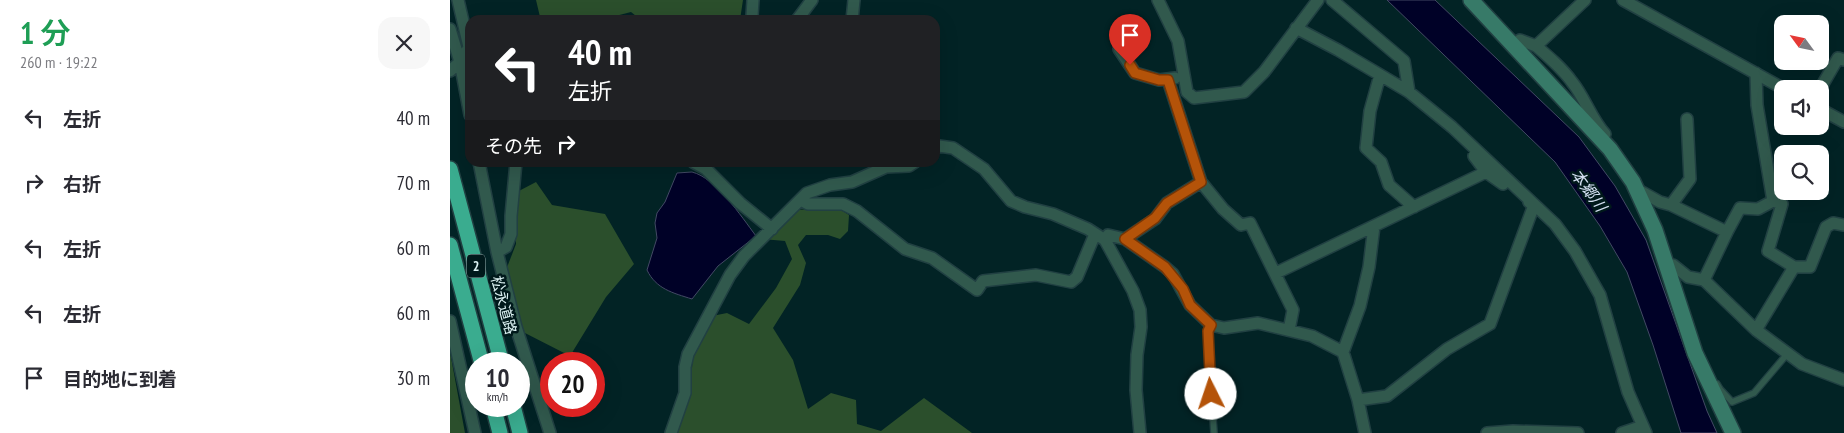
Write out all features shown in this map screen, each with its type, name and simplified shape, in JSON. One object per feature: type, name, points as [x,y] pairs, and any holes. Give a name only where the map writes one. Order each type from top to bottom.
[{"type":"highway","name":"松永道路","points":[[450,169],[499,352]]},
{"type":"highway","name":"2","points":[[450,245],[479,352]]},
{"type":"highway","points":[[450,260],[465,301]]},
{"type":"highway","points":[[496,417],[500,433]]},
{"type":"highway","points":[[516,417],[520,433]]},
{"type":"street","points":[[458,0],[465,30]]},
{"type":"street","points":[[752,15],[754,0]]},
{"type":"street","points":[[801,15],[812,0]]},
{"type":"street","points":[[852,15],[854,0]]},
{"type":"street","points":[[1158,0],[1178,41],[1187,92],[1194,98],[1244,92],[1264,72],[1318,0]]},
{"type":"street","points":[[1332,0],[1404,61],[1409,92]]},
{"type":"street","points":[[1471,0],[1610,149],[1633,182],[1655,230],[1695,354],[1733,433]]},
{"type":"street","points":[[1536,46],[1585,0]]},
{"type":"street","points":[[1623,0],[1774,83]]},
{"type":"street","points":[[1296,28],[1338,50],[1409,92],[1452,126],[1555,224],[1575,251],[1600,296],[1628,392],[1644,430],[1622,433]]},
{"type":"street","points":[[450,29],[460,62],[465,88]]},
{"type":"street","points":[[1513,46],[1520,40],[1536,46],[1558,65],[1572,82],[1597,125],[1614,144],[1610,149]]},
{"type":"street","points":[[1119,49],[1135,73],[1159,80],[1168,80],[1184,75]]},
{"type":"street","points":[[450,71],[460,62],[465,54]]},
{"type":"street","points":[[1825,80],[1838,58],[1844,60]]},
{"type":"street","points":[[1756,73],[1756,105],[1773,201]]},
{"type":"street","points":[[1380,75],[1370,111],[1366,148],[1382,162],[1389,185],[1414,207]]},
{"type":"street","points":[[1168,80],[1201,182],[1223,209],[1241,225],[1250,223],[1293,310],[1289,330]]},
{"type":"street","points":[[1829,113],[1844,122]]},
{"type":"street","points":[[1671,205],[1690,180],[1687,120]]},
{"type":"street","points":[[1452,126],[1486,172],[1534,205]]},
{"type":"street","points":[[940,146],[953,148],[984,169],[1010,201],[1053,214],[1105,240],[1133,292],[1140,310],[1141,327],[1136,355],[1136,390],[1140,433]]},
{"type":"street","points":[[480,167],[497,252],[516,327],[550,433]]},
{"type":"street","points":[[497,252],[506,246],[511,234],[510,216],[515,167]]},
{"type":"street","points":[[702,167],[740,203],[772,229]]},
{"type":"street","points":[[671,433],[685,393],[688,354],[730,275],[744,256],[807,193],[830,185],[852,182],[881,167]]},
{"type":"street","points":[[1276,273],[1486,172]]},
{"type":"street","points":[[1125,239],[1155,218],[1167,203],[1201,182]]},
{"type":"street","points":[[1639,194],[1642,192],[1727,232]]},
{"type":"street","points":[[801,200],[808,204],[843,204],[857,212],[906,249],[932,258],[977,290],[983,280],[1036,275],[1071,282],[1077,277],[1095,234]]},
{"type":"street","points":[[1704,280],[1740,208],[1758,209],[1773,201],[1782,204],[1768,251],[1794,267],[1810,267],[1826,226],[1834,223],[1844,225]]},
{"type":"street","points":[[1358,400],[1387,396],[1447,349],[1490,324],[1534,205]]},
{"type":"street","points":[[1365,433],[1358,400],[1343,352],[1360,306],[1369,267],[1374,226]]},
{"type":"street","points":[[1105,240],[1108,235],[1125,239],[1169,270],[1183,289],[1190,305],[1211,325],[1224,328],[1258,323],[1312,336],[1343,352]]},
{"type":"street","points":[[1666,265],[1673,265],[1688,277],[1704,280],[1756,330],[1802,364],[1844,380]]},
{"type":"street","points":[[1756,330],[1794,267]]},
{"type":"street","points":[[450,321],[474,433]]},
{"type":"street","points":[[1487,433],[1513,431],[1578,433]]},
{"type":"lane","points":[[1211,325],[1208,331],[1214,433]]},
{"type":"lane","points":[[1705,375],[1714,376],[1720,389],[1732,402],[1754,393],[1788,353]]},
{"type":"green space","points":[[536,0],[743,0],[741,15],[635,15],[631,12],[619,15],[540,15]]},
{"type":"green space","points":[[536,182],[552,205],[605,214],[634,264],[606,297],[572,352],[562,352],[523,332],[506,270],[516,244],[515,193]]},
{"type":"green space","points":[[838,208],[849,215],[848,231],[840,239],[828,235],[806,235],[798,245],[806,263],[800,285],[773,328],[793,360],[808,409],[831,393],[856,400],[857,424],[881,431],[924,398],[972,433],[675,433],[690,392],[693,355],[712,316],[727,313],[749,324],[776,288],[792,259],[785,241],[762,239],[793,210]]},
{"type":"green space","points":[[450,352],[465,433],[450,433]]},
{"type":"water","name":"本郷川","points":[[1387,0],[1435,0],[1579,137],[1615,186],[1646,240],[1707,411],[1717,433],[1681,433],[1627,272],[1600,226],[1555,162]]},
{"type":"water","points":[[692,172],[710,182],[719,190],[756,236],[718,266],[692,299],[660,286],[647,270],[657,238],[655,223],[657,213],[665,202],[677,173]]},
{"type":"route","points":[[1130,65],[1135,73],[1159,80],[1168,80],[1201,182],[1167,203],[1155,218],[1125,239],[1173,274],[1183,289],[1190,305],[1211,325],[1208,331],[1211,394]]}]
